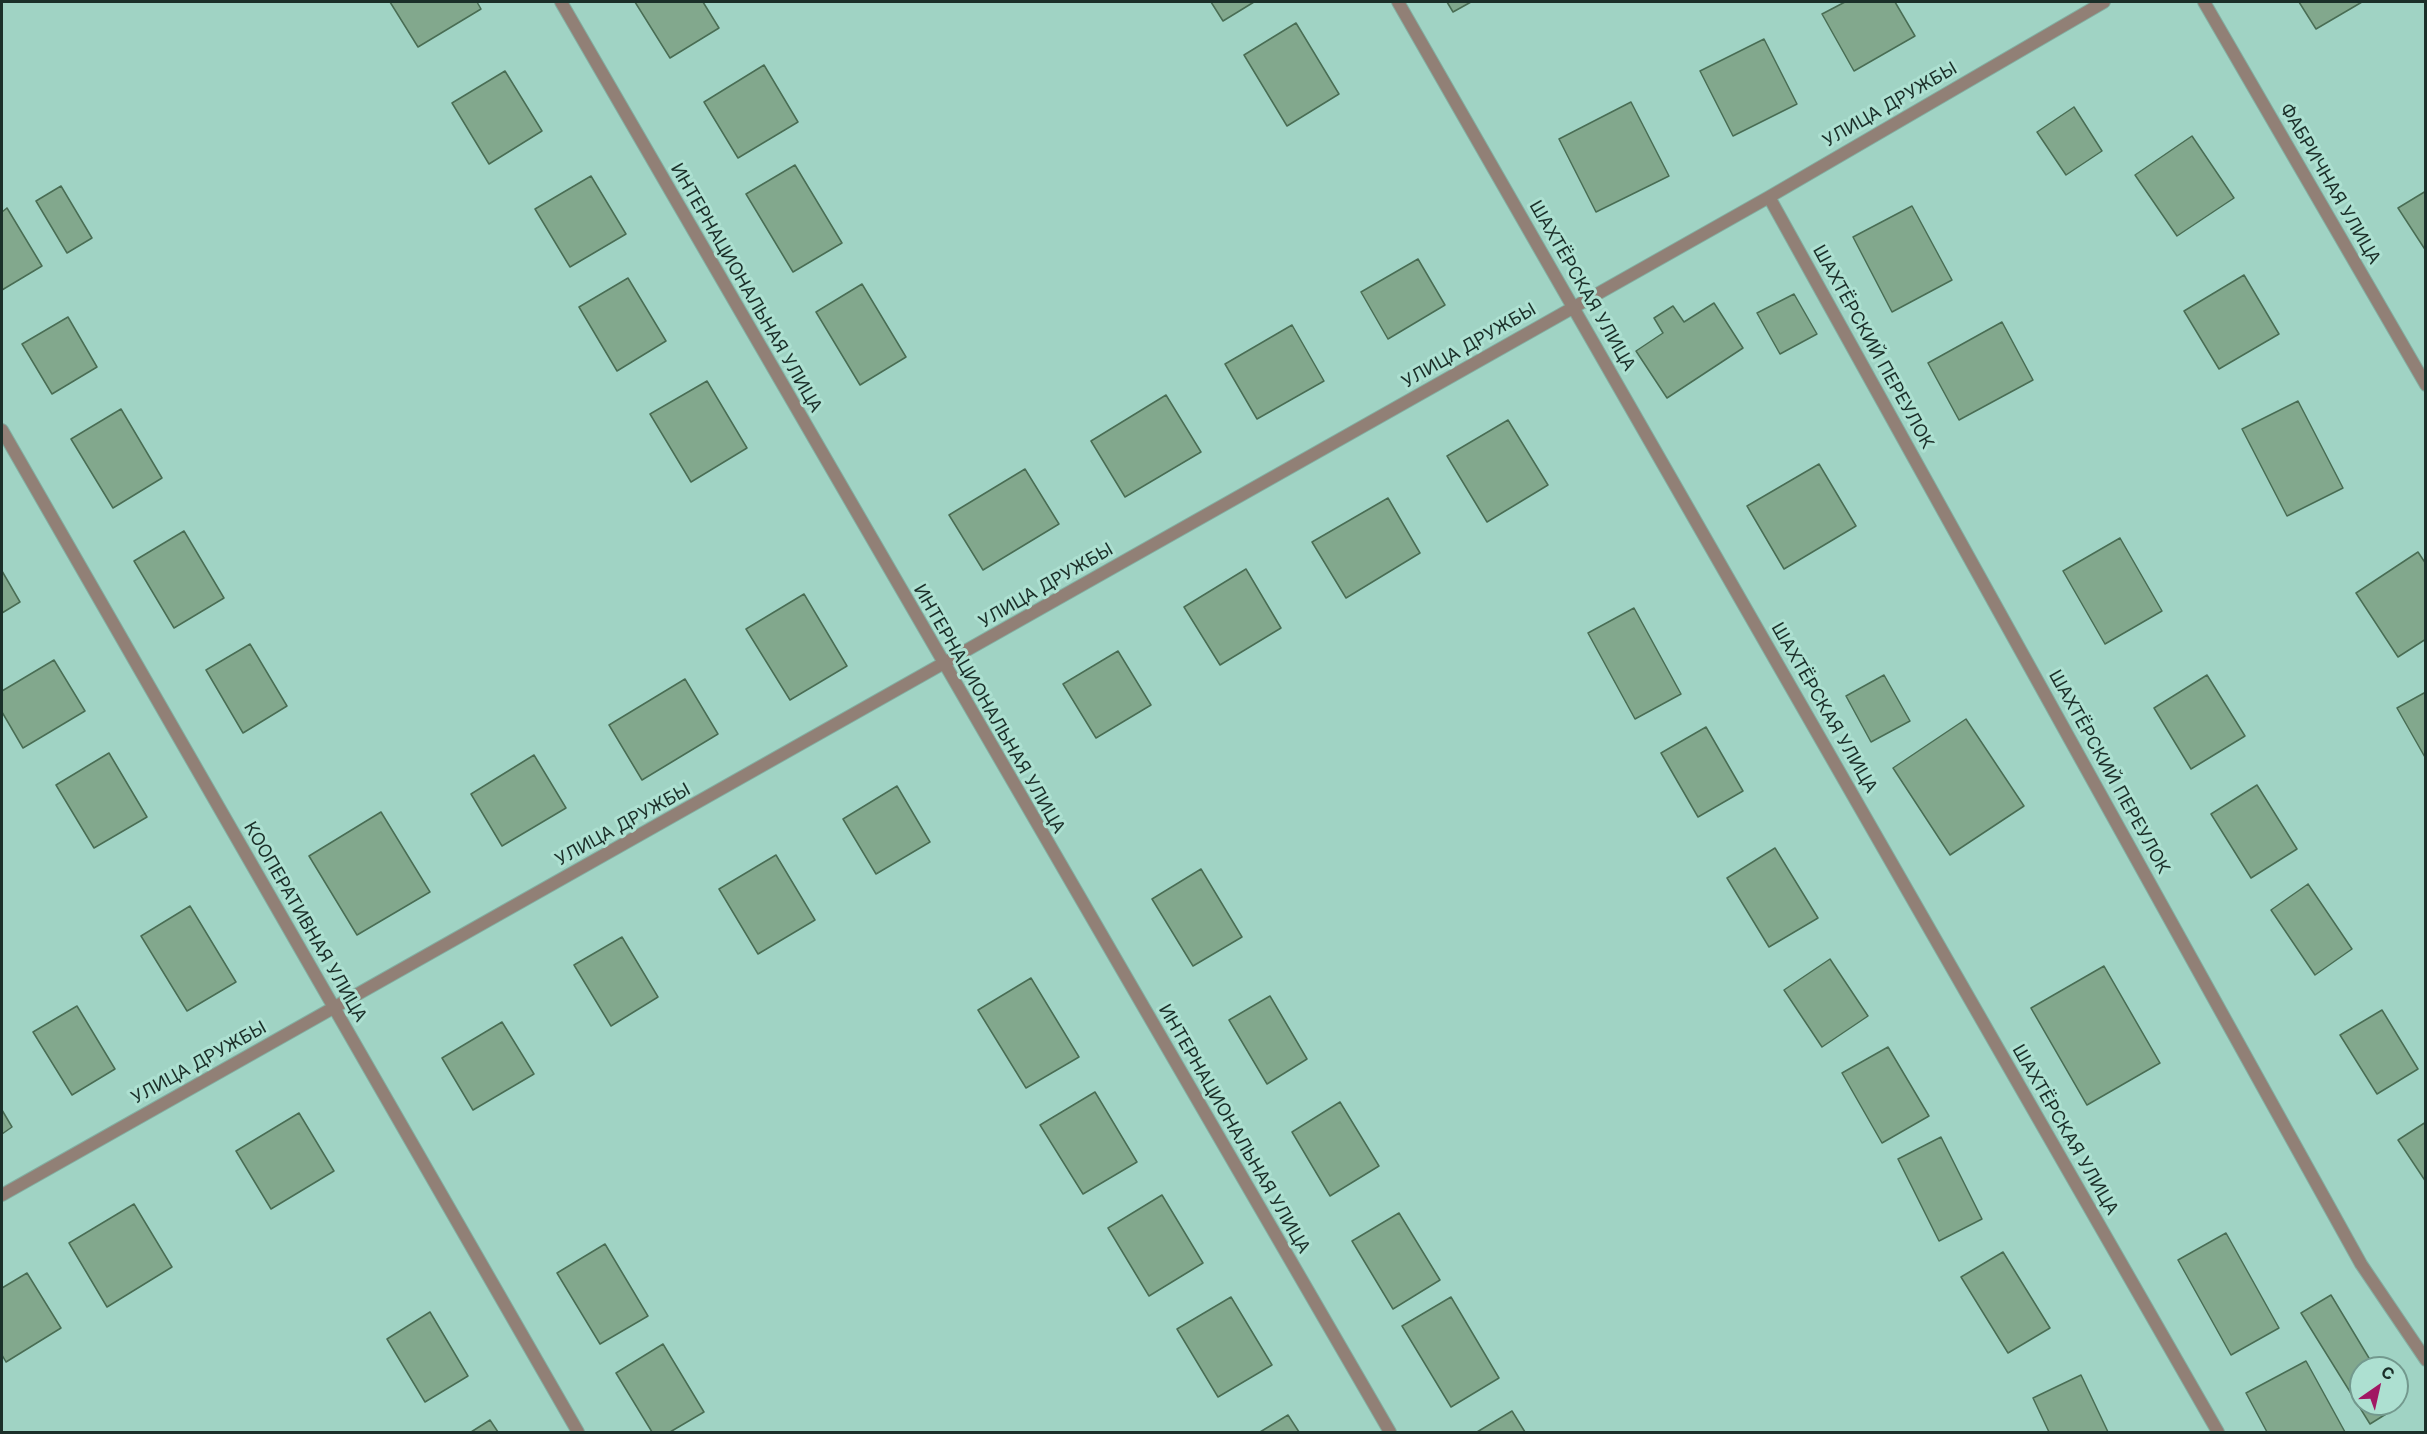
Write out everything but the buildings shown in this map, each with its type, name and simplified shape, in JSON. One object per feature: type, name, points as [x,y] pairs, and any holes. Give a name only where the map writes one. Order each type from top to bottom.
[{"type":"street","name":"ИНТЕРНАЦИОНАЛЬНАЯ УЛИЦА","points":[[561,2],[943,665],[1390,1432]]},
{"type":"street","name":"ШАХТЁРСКАЯ УЛИЦА","points":[[1398,2],[2218,1432]]},
{"type":"street","name":"УЛИЦА ДРУЖБЫ","points":[[2,1195],[1769,197],[2104,2]]},
{"type":"street","name":"ФАБРИЧНАЯ УЛИЦА","points":[[2204,2],[2426,385]]},
{"type":"street","name":"ШАХТЁРСКИЙ ПЕРЕУЛОК","points":[[1769,197],[2361,1264],[2426,1360]]},
{"type":"street","name":"КООПЕРАТИВНАЯ УЛИЦА","points":[[2,430],[578,1432]]}]
